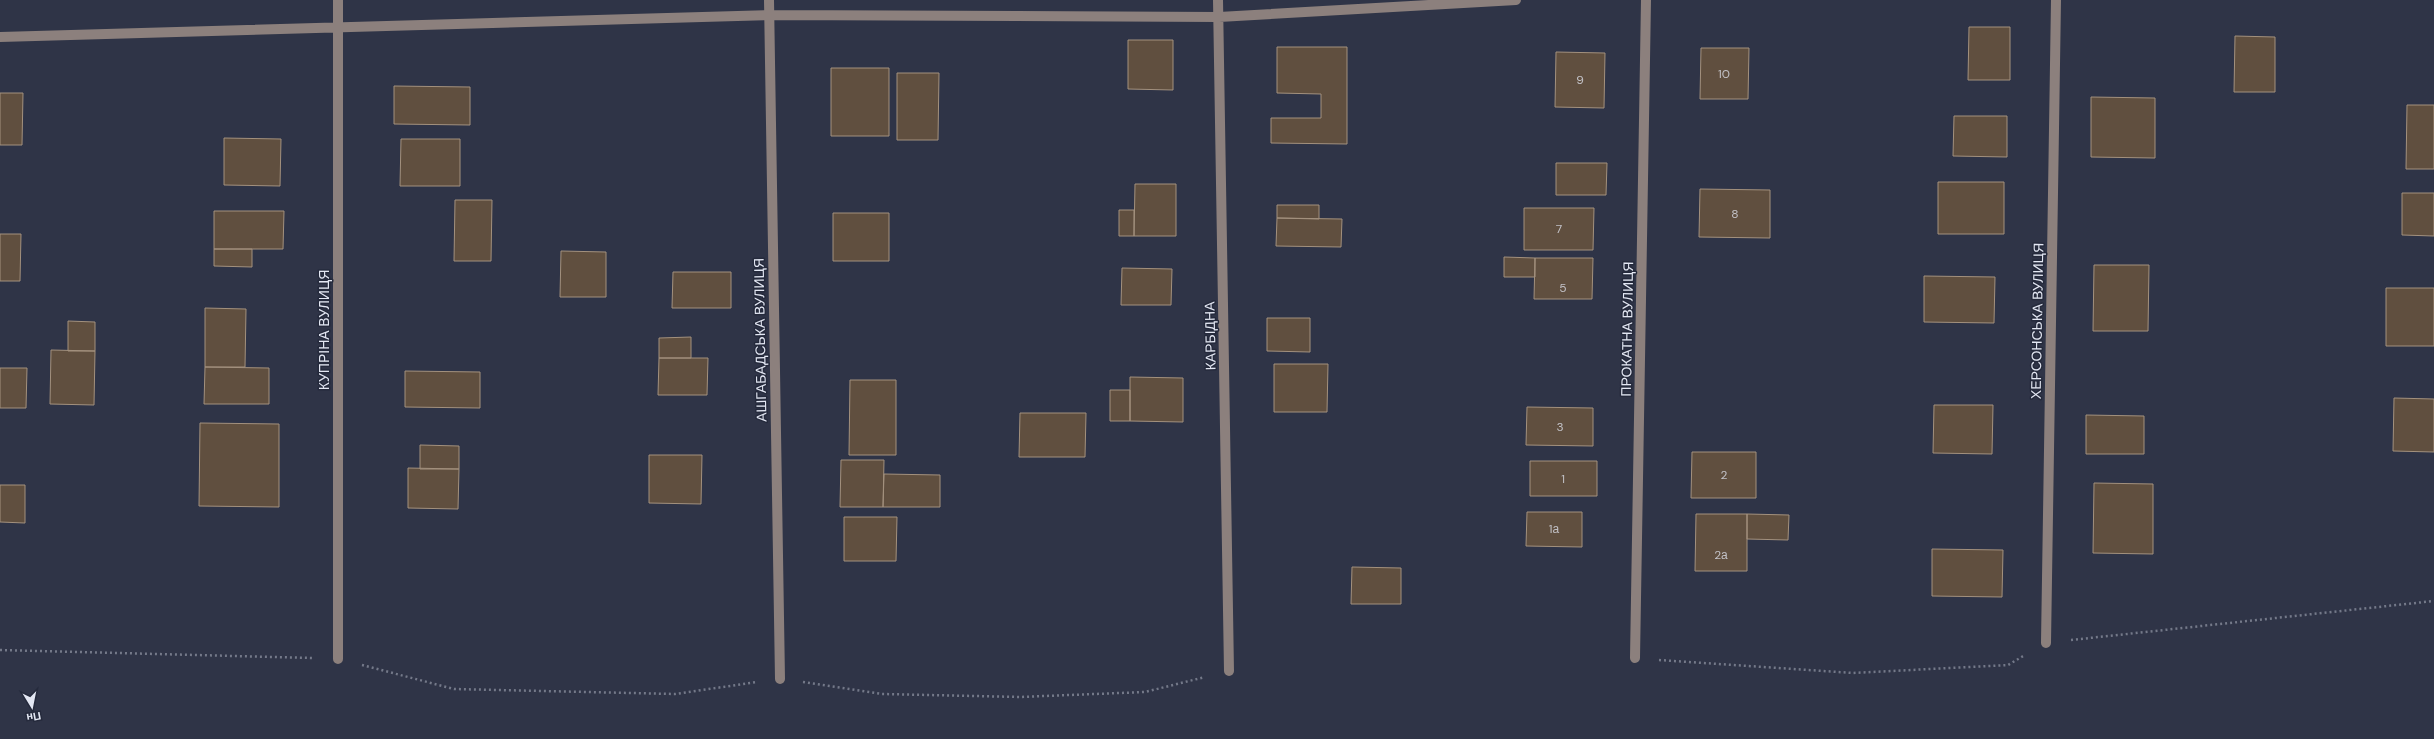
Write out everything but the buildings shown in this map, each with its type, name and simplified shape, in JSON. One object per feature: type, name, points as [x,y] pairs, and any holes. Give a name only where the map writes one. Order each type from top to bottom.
[{"type":"street","name":"КУПРІНА ВУЛИЦЯ","points":[[338,0],[338,659]]},
{"type":"street","name":"АШГАБАДСЬКА ВУЛИЦЯ","points":[[769,0],[780,679]]},
{"type":"street","name":"КАРБІДНА","points":[[1218,0],[1229,671]]},
{"type":"street","points":[[0,37],[769,15],[1219,17],[1516,0]]},
{"type":"street","name":"ПРОКАТНА ВУЛИЦЯ","points":[[1635,658],[1646,0]]},
{"type":"street","name":"ХЕРСОНСЬКА ВУЛИЦЯ","points":[[2046,642],[2056,0]]},
{"type":"path","points":[[0,650],[338,659],[454,689],[675,694],[780,679],[882,694],[1020,697],[1145,692],[1229,671]]}]
